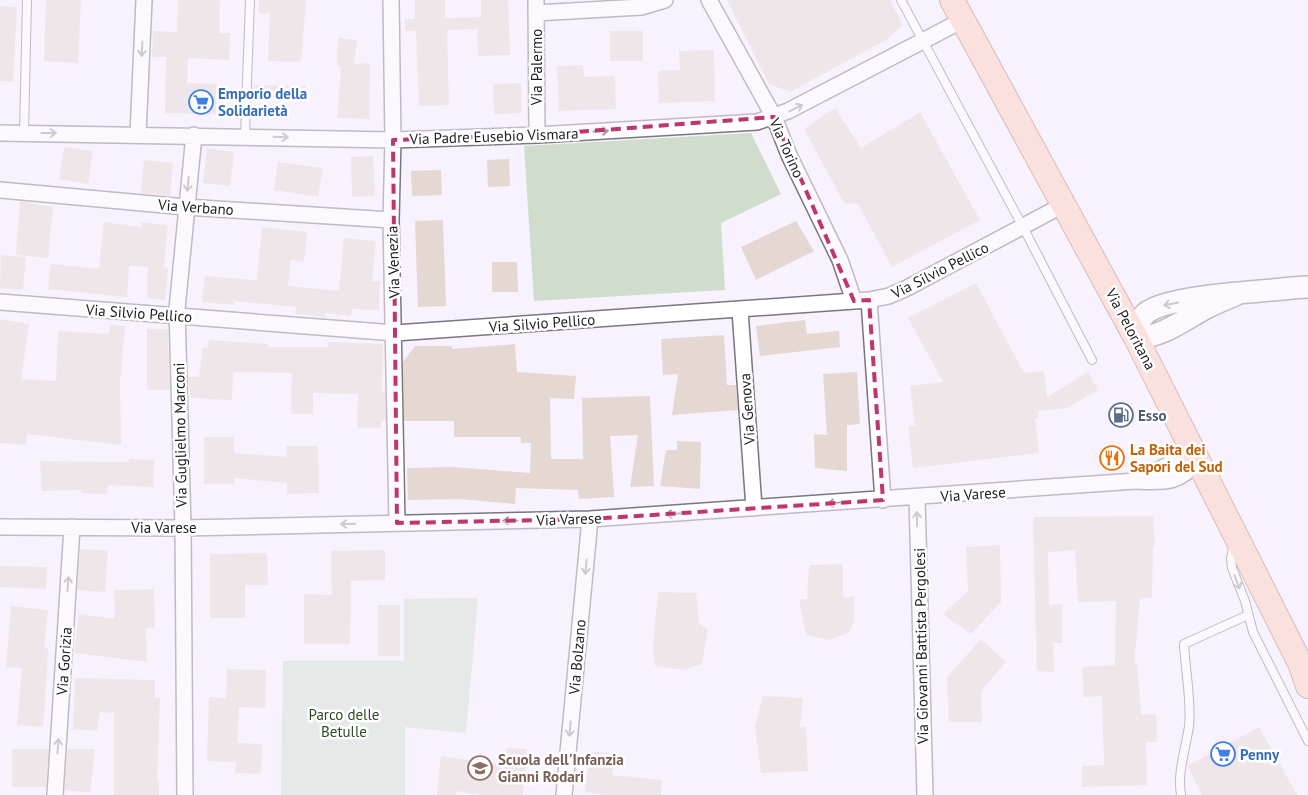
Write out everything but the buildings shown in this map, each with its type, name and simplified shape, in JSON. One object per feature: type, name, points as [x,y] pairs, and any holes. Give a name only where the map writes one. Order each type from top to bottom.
[{"type":"main road","name":"Via Peloritana","points":[[957,10],[1136,338],[1236,535],[1305,664],[1308,686]]},
{"type":"street","points":[[138,134],[144,0]]},
{"type":"street","name":"Via Venezia","points":[[391,0],[393,140],[391,220],[395,333],[397,523]]},
{"type":"street","points":[[536,6],[634,8],[665,0]]},
{"type":"street","name":"Via Torino","points":[[710,0],[774,117],[789,155],[840,260],[862,300],[883,500]]},
{"type":"street","name":"Via Palermo","points":[[536,6],[537,135]]},
{"type":"street","name":"Via Padre Eusebio Vismara","points":[[0,133],[393,140],[537,135],[757,122],[774,117],[923,41],[957,10]]},
{"type":"street","name":"Via Guglielmo Marconi","points":[[185,795],[183,528],[177,316],[194,135]]},
{"type":"street","name":"Via Verbano","points":[[0,190],[186,207],[391,220]]},
{"type":"street","name":"Via Silvio Pellico","points":[[0,302],[395,333],[862,300],[889,296],[907,288],[1063,205]]},
{"type":"street","points":[[1136,338],[1141,319],[1148,312],[1162,306],[1237,294],[1308,287]]},
{"type":"street","name":"Via Genova","points":[[740,310],[754,508]]},
{"type":"street","name":"Via Varese","points":[[0,527],[183,528],[590,519],[917,498],[1136,481],[1180,459],[1198,460]]},
{"type":"street","name":"Via Giovanni Battista Pergolesi","points":[[917,498],[925,795]]},
{"type":"street","name":"Via Bolzano","points":[[564,795],[590,519]]},
{"type":"street","name":"Via Gorizia","points":[[55,795],[72,527]]},
{"type":"lane","points":[[24,133],[27,0]]},
{"type":"lane","points":[[246,136],[250,0]]},
{"type":"lane","points":[[902,0],[1024,227],[1092,360]]},
{"type":"lane","points":[[1236,535],[1231,558],[1232,568],[1248,615],[1260,649],[1308,740]]},
{"type":"lane","points":[[1181,795],[1183,760],[1189,725],[1184,644],[1248,615]]},
{"type":"highlighted area","points":[[774,117],[854,301],[869,300],[883,500],[590,519],[397,523],[393,140],[537,135]]},
{"type":"green space","points":[[751,133],[781,194],[721,223],[725,290],[534,301],[524,146]]},
{"type":"green space","name":"Parco delle Betulle","points":[[478,598],[466,733],[405,727],[405,795],[281,795],[283,661],[404,661],[404,599]]},
{"type":"place","name":"Emporio della Solidarietà","points":[[201,102]]},
{"type":"place","name":"Esso","points":[[1121,415]]},
{"type":"place","name":"La Baita dei Sapori del Sud","points":[[1112,458]]},
{"type":"place","name":"Penny","points":[[1223,754]]},
{"type":"place","name":"Scuola dell'Infanzia Gianni Rodari","points":[[480,768]]}]
